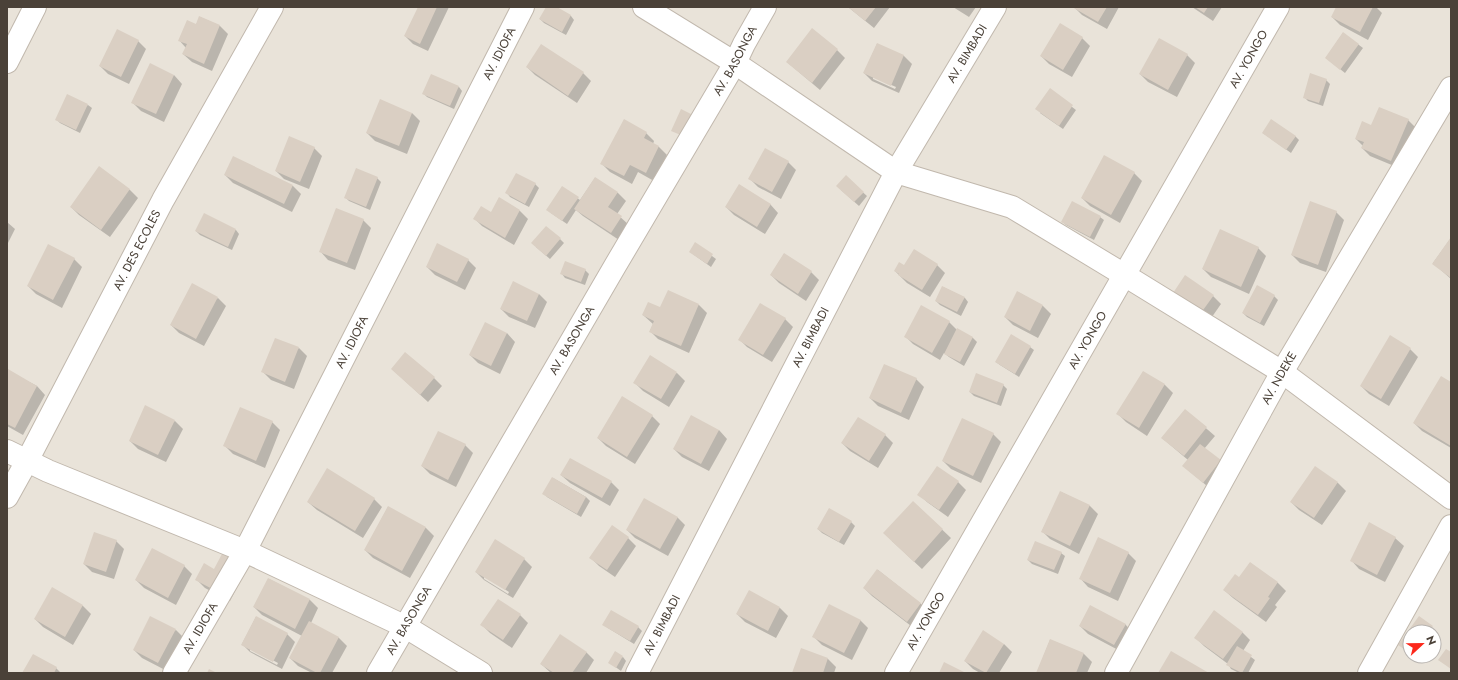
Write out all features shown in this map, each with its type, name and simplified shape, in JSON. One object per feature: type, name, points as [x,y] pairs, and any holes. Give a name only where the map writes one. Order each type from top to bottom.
[{"type":"street","points":[[7,62],[35,7]]},
{"type":"street","name":"AV. DES ECOLES","points":[[7,496],[27,461],[163,200],[272,7]]},
{"type":"street","name":"AV. IDIOFA","points":[[174,673],[245,552],[523,7]]},
{"type":"street","points":[[644,7],[736,63],[896,172],[1012,206],[1282,372],[1451,498]]},
{"type":"street","name":"AV. BASONGA","points":[[378,673],[611,273],[736,63],[744,44],[765,7]]},
{"type":"street","name":"AV. BIMBADI","points":[[638,673],[896,172],[995,7]]},
{"type":"street","name":"AV. YONGO","points":[[896,673],[1059,388],[1126,276],[1278,7]]},
{"type":"street","name":"AV. NDEKE","points":[[1116,673],[1282,372],[1451,88]]},
{"type":"street","points":[[7,451],[48,471],[245,552],[406,627],[481,673]]},
{"type":"street","points":[[1369,673],[1451,526]]},
{"type":"shaded area","points":[[7,7],[1451,7],[1451,673],[7,673]]},
{"type":"building","points":[[418,7],[437,7],[420,44],[404,36]]},
{"type":"building","points":[[546,7],[557,7],[571,15],[562,32],[539,19]]},
{"type":"building","points":[[848,7],[876,7],[865,21]]},
{"type":"building","points":[[1072,7],[1107,7],[1098,22]]},
{"type":"building","points":[[1195,7],[1208,7],[1204,13]]},
{"type":"building","points":[[1336,7],[1373,7],[1360,32],[1331,17]]},
{"type":"building","points":[[199,16],[220,25],[204,64],[182,54],[187,44],[178,41],[187,20],[196,24]]},
{"type":"building","points":[[1060,23],[1083,37],[1063,70],[1040,56]]},
{"type":"building","points":[[812,28],[838,49],[812,83],[786,62]]},
{"type":"building","points":[[117,29],[139,40],[121,77],[99,66]]},
{"type":"building","points":[[1343,32],[1359,44],[1340,70],[1325,58]]},
{"type":"building","points":[[1159,38],[1188,54],[1168,90],[1139,74]]},
{"type":"building","points":[[877,43],[904,55],[891,86],[863,73]]},
{"type":"building","points":[[541,44],[584,72],[568,96],[526,67]]},
{"type":"building","points":[[150,63],[174,75],[156,114],[131,103]]},
{"type":"building","points":[[1310,73],[1327,79],[1319,103],[1303,98]]},
{"type":"building","points":[[431,74],[459,86],[450,106],[422,94]]},
{"type":"building","points":[[1050,88],[1073,105],[1059,126],[1035,109]]},
{"type":"building","points":[[67,94],[88,104],[76,130],[55,120]]},
{"type":"building","points":[[380,99],[412,113],[399,146],[366,133]]},
{"type":"building","points":[[1379,107],[1409,119],[1391,161],[1361,148],[1364,142],[1355,139],[1362,121],[1371,125]]},
{"type":"building","points":[[681,109],[697,117],[688,138],[671,131]]},
{"type":"building","points":[[624,119],[647,132],[644,138],[659,146],[646,173],[630,165],[624,176],[600,164]]},
{"type":"building","points":[[1271,119],[1296,136],[1286,150],[1262,133]]},
{"type":"building","points":[[289,136],[315,147],[300,182],[275,171]]},
{"type":"building","points":[[765,148],[789,161],[772,192],[748,179]]},
{"type":"building","points":[[1104,155],[1135,172],[1111,215],[1081,198]]},
{"type":"building","points":[[233,156],[293,185],[284,204],[224,175]]},
{"type":"building","points":[[99,166],[130,189],[101,230],[70,207]]},
{"type":"building","points":[[356,168],[378,177],[366,207],[344,198]]},
{"type":"building","points":[[516,173],[536,183],[525,204],[505,193]]},
{"type":"building","points":[[846,175],[864,192],[854,202],[836,186]]},
{"type":"building","points":[[595,177],[618,192],[608,207],[622,216],[611,233],[574,209]]},
{"type":"building","points":[[739,184],[771,204],[757,227],[725,207]]},
{"type":"building","points":[[562,186],[579,197],[562,221],[546,210]]},
{"type":"building","points":[[499,197],[520,210],[505,238],[473,219],[481,206],[491,212]]},
{"type":"building","points":[[1072,201],[1101,216],[1090,237],[1061,222]]},
{"type":"building","points":[[1310,201],[1337,211],[1318,265],[1291,255]]},
{"type":"building","points":[[336,208],[364,219],[347,263],[319,252]]},
{"type":"building","points":[[204,213],[236,229],[228,247],[195,231]]},
{"type":"building","points":[[546,226],[561,238],[546,256],[531,243]]},
{"type":"building","points":[[1220,229],[1259,247],[1241,287],[1202,269]]},
{"type":"building","points":[[1451,237],[1451,278],[1432,264]]},
{"type":"building","points":[[695,242],[713,254],[707,264],[689,252]]},
{"type":"building","points":[[437,243],[469,259],[457,282],[426,267]]},
{"type":"building","points":[[48,244],[75,258],[53,300],[27,286]]},
{"type":"building","points":[[914,249],[938,264],[922,290],[894,271],[899,262],[904,265]]},
{"type":"building","points":[[784,253],[812,271],[798,294],[770,275]]},
{"type":"building","points":[[565,261],[586,269],[581,282],[560,274]]},
{"type":"building","points":[[1185,275],[1214,295],[1198,317],[1171,296]]},
{"type":"building","points":[[513,281],[539,294],[527,321],[500,309]]},
{"type":"building","points":[[192,283],[218,297],[196,339],[170,325]]},
{"type":"building","points":[[1257,285],[1275,295],[1260,323],[1242,313]]},
{"type":"building","points":[[942,286],[965,297],[957,312],[935,301]]},
{"type":"building","points":[[668,290],[699,304],[681,346],[649,332],[654,321],[642,315],[648,302],[660,307]]},
{"type":"building","points":[[1017,291],[1043,305],[1030,331],[1004,317]]},
{"type":"building","points":[[760,303],[786,318],[763,355],[738,340]]},
{"type":"building","points":[[921,305],[950,321],[932,353],[904,337]]},
{"type":"building","points":[[485,322],[507,333],[491,366],[469,355]]},
{"type":"building","points":[[957,328],[973,337],[960,362],[944,354]]},
{"type":"building","points":[[1011,334],[1031,346],[1015,374],[995,362]]},
{"type":"building","points":[[1390,335],[1411,348],[1381,399],[1360,386]]},
{"type":"building","points":[[275,338],[299,347],[285,382],[261,372]]},
{"type":"building","points":[[405,352],[435,377],[420,395],[391,369]]},
{"type":"building","points":[[650,355],[677,372],[661,399],[633,383]]},
{"type":"building","points":[[884,364],[917,378],[901,413],[869,398]]},
{"type":"building","points":[[8,369],[37,386],[15,428],[7,424]]},
{"type":"building","points":[[1143,371],[1165,384],[1139,428],[1116,414]]},
{"type":"building","points":[[976,373],[1004,384],[997,403],[969,392]]},
{"type":"building","points":[[1441,376],[1451,382],[1451,446],[1413,423]]},
{"type":"building","points":[[622,396],[653,415],[627,457],[597,438]]},
{"type":"building","points":[[145,405],[175,420],[158,455],[129,441]]},
{"type":"building","points":[[240,407],[273,421],[256,461],[223,446]]},
{"type":"building","points":[[1185,409],[1207,427],[1184,456],[1161,438]]},
{"type":"building","points":[[691,415],[719,430],[701,464],[673,449]]},
{"type":"building","points":[[858,417],[886,434],[869,461],[841,443]]},
{"type":"building","points":[[962,418],[994,433],[973,476],[942,461]]},
{"type":"building","points":[[438,431],[466,444],[448,480],[421,466]]},
{"type":"building","points":[[1200,444],[1221,460],[1203,483],[1182,466]]},
{"type":"building","points":[[570,458],[612,481],[602,498],[560,475]]},
{"type":"building","points":[[937,466],[959,481],[939,510],[917,495]]},
{"type":"building","points":[[1315,466],[1338,482],[1314,518],[1290,502]]},
{"type":"building","points":[[327,468],[375,498],[355,531],[307,502]]},
{"type":"building","points":[[552,477],[586,497],[577,514],[542,494]]},
{"type":"building","points":[[1060,491],[1090,505],[1070,546],[1041,532]]},
{"type":"building","points":[[644,498],[678,517],[660,549],[626,530]]},
{"type":"building","points":[[913,501],[943,529],[914,562],[883,533]]},
{"type":"building","points":[[388,506],[426,527],[402,571],[364,550]]},
{"type":"building","points":[[829,508],[852,521],[839,542],[817,529]]},
{"type":"building","points":[[1369,522],[1396,537],[1377,575],[1350,561]]},
{"type":"building","points":[[612,525],[629,537],[607,570],[589,558]]},
{"type":"building","points":[[94,532],[117,540],[106,572],[83,564]]},
{"type":"building","points":[[1098,537],[1129,552],[1110,593],[1079,579]]},
{"type":"building","points":[[495,539],[525,558],[505,590],[475,572]]},
{"type":"building","points":[[1035,541],[1062,552],[1054,570],[1027,560]]},
{"type":"building","points":[[152,548],[185,565],[168,598],[135,580]]},
{"type":"building","points":[[223,552],[239,561],[222,594],[195,580],[204,563],[214,569]]},
{"type":"building","points":[[1250,562],[1278,582],[1268,597],[1270,598],[1258,615],[1223,590],[1235,574],[1239,577]]},
{"type":"building","points":[[877,569],[921,603],[907,622],[863,588]]},
{"type":"building","points":[[268,578],[310,599],[295,629],[253,607]]},
{"type":"building","points":[[52,587],[83,605],[65,637],[34,619]]},
{"type":"building","points":[[749,590],[780,607],[768,631],[736,614]]},
{"type":"building","points":[[498,599],[521,614],[503,640],[480,625]]},
{"type":"building","points":[[829,604],[861,620],[844,653],[812,637]]},
{"type":"building","points":[[1090,605],[1126,624],[1114,645],[1079,626]]},
{"type":"building","points":[[611,610],[639,626],[630,641],[602,625]]},
{"type":"building","points":[[1214,610],[1243,632],[1223,659],[1194,638]]},
{"type":"building","points":[[150,616],[176,629],[158,663],[133,650]]},
{"type":"building","points":[[256,616],[288,633],[273,662],[241,645]]},
{"type":"building","points":[[1419,616],[1430,624],[1413,624]]},
{"type":"building","points":[[309,621],[339,637],[320,673],[317,673],[289,658]]},
{"type":"building","points":[[983,630],[1004,644],[986,673],[964,661]]},
{"type":"building","points":[[560,634],[587,652],[572,673],[554,673],[540,664]]},
{"type":"building","points":[[1050,639],[1084,653],[1076,673],[1036,673]]},
{"type":"building","points":[[1402,639],[1402,648],[1398,645]]},
{"type":"building","points":[[1237,646],[1252,655],[1242,673],[1226,665]]},
{"type":"building","points":[[801,648],[828,658],[823,673],[792,673]]},
{"type":"building","points":[[1446,649],[1451,652],[1451,669],[1442,663],[1442,654]]},
{"type":"building","points":[[615,651],[623,656],[616,668],[608,663]]},
{"type":"building","points":[[1171,651],[1209,673],[1158,673]]},
{"type":"building","points":[[33,654],[57,667],[54,673],[22,673]]},
{"type":"building","points":[[944,662],[966,673],[939,673]]},
{"type":"building","points":[[209,669],[217,673],[207,673]]}]
